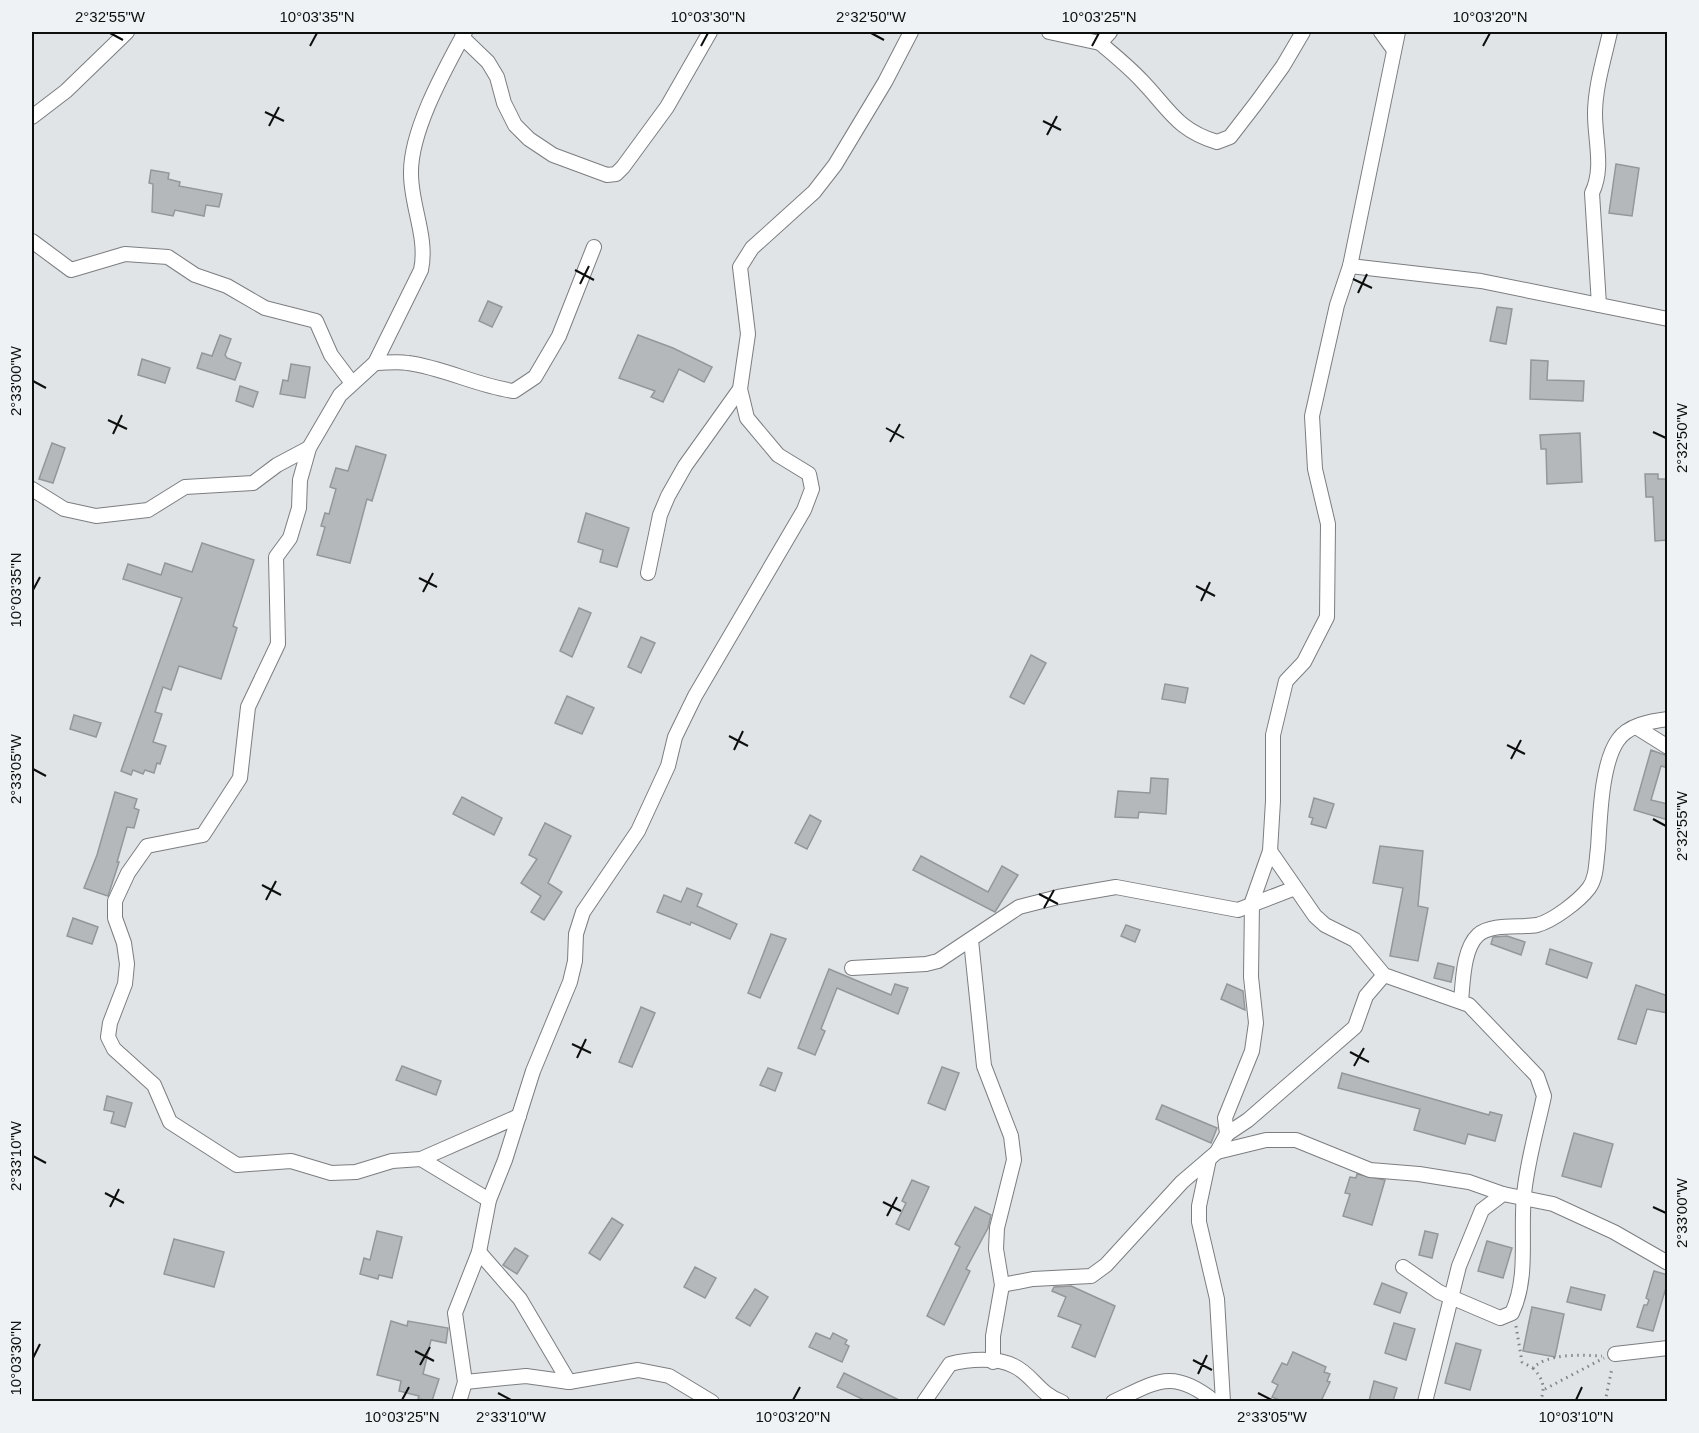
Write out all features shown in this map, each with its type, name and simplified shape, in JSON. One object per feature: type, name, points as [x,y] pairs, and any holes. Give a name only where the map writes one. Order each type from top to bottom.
[{"type":"street","points":[[32,117],[66,92],[127,32]]},
{"type":"street","points":[[519,1116],[421,1159],[392,1161],[356,1172],[332,1173],[291,1161],[237,1165],[170,1122],[154,1086],[114,1049],[108,1037],[110,1023],[125,984],[127,964],[124,943],[115,918],[115,901],[128,873],[147,846],[203,835],[240,778],[248,707],[278,644],[276,557],[290,538],[298,508],[300,480],[309,448],[340,395],[375,363],[421,270],[425,254],[412,201],[411,171],[417,139],[464,34],[488,62],[497,77],[504,103],[515,125],[529,139],[553,156],[607,175],[616,174],[623,167],[667,107],[710,32]]},
{"type":"street","points":[[459,1401],[465,1382],[455,1312],[479,1251],[489,1200],[548,1031],[570,982],[575,961],[576,934],[583,912],[638,831],[668,766],[675,737],[695,696],[804,510],[812,489],[809,474],[778,455],[747,418],[740,390],[748,334],[740,267],[752,248],[814,192],[835,165],[885,82],[911,32]]},
{"type":"street","points":[[1049,32],[1100,43],[1143,82],[1178,123],[1197,136],[1217,142],[1230,137],[1283,66],[1303,32]]},
{"type":"street","points":[[1100,43],[1110,32]]},
{"type":"street","points":[[1381,32],[1394,50]]},
{"type":"street","points":[[1227,1134],[1226,1118],[1252,1051],[1256,1023],[1251,977],[1252,902],[1270,850],[1273,735],[1286,681],[1304,662],[1327,617],[1328,524],[1315,469],[1312,416],[1337,305],[1350,266],[1398,32]]},
{"type":"street","points":[[1599,305],[1592,193],[1597,182],[1598,162],[1595,113],[1597,87],[1610,32]]},
{"type":"street","points":[[32,241],[71,270],[125,254],[168,257],[195,275],[227,285],[265,308],[316,321],[331,355],[352,383]]},
{"type":"street","points":[[375,363],[406,363],[449,372],[488,387],[514,391],[535,377],[559,336],[594,246]]},
{"type":"street","points":[[1350,266],[1480,281],[1668,319]]},
{"type":"street","points":[[648,573],[660,515],[668,495],[685,465],[740,390]]},
{"type":"street","points":[[32,489],[64,509],[96,516],[148,510],[186,487],[253,483],[277,465],[309,448]]},
{"type":"street","points":[[1461,1001],[1465,968],[1472,946],[1479,935],[1492,930],[1539,924],[1559,913],[1590,887],[1595,871],[1605,782],[1611,756],[1618,740],[1636,727],[1668,718]]},
{"type":"street","points":[[1636,727],[1667,743]]},
{"type":"street","points":[[1270,850],[1294,888],[1325,926],[1355,940],[1384,975],[1420,990],[1461,1001],[1479,1014],[1486,1026],[1517,1053],[1537,1076],[1544,1096],[1523,1197],[1522,1264],[1517,1302],[1512,1313],[1500,1318],[1452,1298],[1403,1267]]},
{"type":"street","points":[[852,968],[926,964],[938,961],[1019,907],[1110,888],[1225,910],[1238,910],[1252,902],[1294,888]]},
{"type":"street","points":[[971,940],[984,1066],[1011,1136],[1014,1160],[997,1228],[996,1249],[1002,1285],[993,1336],[993,1362]]},
{"type":"street","points":[[1223,1401],[1217,1299],[1199,1222],[1199,1206],[1213,1156],[1227,1134],[1248,1120],[1355,1027],[1366,996],[1384,975]]},
{"type":"street","points":[[1002,1285],[1033,1279],[1091,1276],[1106,1265],[1182,1182],[1213,1156],[1266,1140],[1296,1140],[1370,1170],[1419,1174],[1469,1182],[1503,1194],[1553,1204],[1614,1232],[1668,1263]]},
{"type":"street","points":[[421,1159],[489,1200]]},
{"type":"street","points":[[1425,1401],[1459,1266],[1482,1210],[1503,1194]]},
{"type":"street","points":[[479,1251],[520,1299],[569,1382]]},
{"type":"street","points":[[1615,1354],[1668,1348]]},
{"type":"street","points":[[924,1401],[950,1364],[978,1358],[1014,1366],[1038,1388],[1062,1401]]},
{"type":"street","points":[[465,1382],[526,1376],[569,1382],[638,1370],[669,1376],[712,1401]]},
{"type":"street","points":[[1113,1401],[1152,1383],[1174,1379],[1203,1392],[1215,1401]]},
{"type":"path","points":[[1512,1313],[1522,1362],[1533,1368],[1540,1376],[1545,1389]]},
{"type":"path","points":[[1605,1401],[1615,1354]]},
{"type":"path","points":[[1533,1368],[1541,1360],[1562,1356],[1608,1356],[1545,1389],[1540,1401]]},
{"type":"building","points":[[1616,164],[1639,168],[1632,216],[1609,213]]},
{"type":"building","points":[[151,170],[169,173],[168,179],[180,182],[179,186],[222,194],[219,207],[206,205],[204,216],[175,210],[173,216],[152,212],[153,184],[149,183]]},
{"type":"building","points":[[488,301],[502,307],[492,327],[479,321]]},
{"type":"building","points":[[1497,307],[1512,309],[1506,344],[1490,341]]},
{"type":"building","points":[[220,335],[231,339],[225,355],[227,358],[241,363],[235,380],[197,368],[202,353],[212,356]]},
{"type":"building","points":[[638,335],[673,348],[712,367],[704,382],[679,369],[663,402],[651,397],[655,391],[619,378]]},
{"type":"building","points":[[142,359],[170,368],[165,383],[138,375]]},
{"type":"building","points":[[1531,360],[1548,361],[1547,380],[1584,381],[1583,401],[1530,399]]},
{"type":"building","points":[[291,364],[310,367],[305,398],[280,394],[283,380],[288,381]]},
{"type":"building","points":[[240,386],[258,392],[253,407],[236,401]]},
{"type":"building","points":[[1580,433],[1582,482],[1547,484],[1546,449],[1541,449],[1540,435]]},
{"type":"building","points":[[52,443],[65,448],[53,483],[39,479]]},
{"type":"building","points":[[356,446],[386,455],[372,501],[367,499],[350,563],[317,555],[325,527],[321,526],[325,513],[329,514],[336,489],[330,487],[336,468],[348,471]]},
{"type":"building","points":[[1645,474],[1658,474],[1658,479],[1668,479],[1668,540],[1655,541],[1653,497],[1646,497]]},
{"type":"building","points":[[586,513],[629,528],[617,567],[600,562],[603,550],[578,542]]},
{"type":"building","points":[[202,543],[254,560],[233,626],[237,628],[221,679],[179,666],[171,690],[163,687],[155,712],[162,714],[153,742],[166,746],[160,764],[157,763],[154,773],[145,770],[143,774],[133,770],[131,775],[121,771],[182,598],[123,579],[128,564],[161,575],[165,563],[192,572]]},
{"type":"building","points":[[579,608],[591,613],[572,657],[560,651]]},
{"type":"building","points":[[641,637],[655,643],[641,673],[628,667]]},
{"type":"building","points":[[1031,655],[1046,663],[1024,704],[1010,697]]},
{"type":"building","points":[[1165,684],[1188,688],[1185,703],[1162,699]]},
{"type":"building","points":[[567,696],[594,708],[582,734],[555,723]]},
{"type":"building","points":[[74,715],[101,723],[96,737],[70,729]]},
{"type":"building","points":[[1651,750],[1668,756],[1668,768],[1661,766],[1651,800],[1668,804],[1668,820],[1634,810]]},
{"type":"building","points":[[1151,778],[1168,779],[1166,814],[1139,812],[1138,818],[1115,817],[1118,791],[1150,793]]},
{"type":"building","points":[[115,792],[137,799],[134,808],[139,810],[134,828],[127,827],[108,896],[84,888],[97,855]]},
{"type":"building","points":[[462,797],[502,818],[494,835],[453,814]]},
{"type":"building","points":[[1314,798],[1334,804],[1326,828],[1311,824],[1313,818],[1309,817]]},
{"type":"building","points":[[810,815],[821,821],[807,849],[795,843]]},
{"type":"building","points":[[545,823],[571,836],[548,883],[562,892],[544,920],[531,912],[541,896],[521,883],[537,859],[529,855]]},
{"type":"building","points":[[1380,846],[1423,851],[1418,906],[1428,908],[1418,961],[1390,956],[1403,888],[1373,883]]},
{"type":"building","points":[[921,856],[988,892],[1002,866],[1018,875],[995,912],[913,870]]},
{"type":"building","points":[[687,888],[702,894],[697,906],[737,924],[730,939],[691,922],[690,925],[657,912],[664,895],[681,902]]},
{"type":"building","points":[[73,918],[98,927],[92,944],[67,936]]},
{"type":"building","points":[[1126,925],[1140,930],[1135,942],[1121,936]]},
{"type":"building","points":[[771,934],[786,939],[760,998],[748,993]]},
{"type":"building","points":[[1507,936],[1525,942],[1521,955],[1491,944],[1493,937]]},
{"type":"building","points":[[1550,949],[1592,963],[1587,978],[1546,964]]},
{"type":"building","points":[[1438,963],[1454,967],[1451,982],[1434,978]]},
{"type":"building","points":[[829,969],[891,995],[895,984],[908,988],[898,1014],[837,988],[821,1029],[825,1031],[815,1055],[798,1048]]},
{"type":"building","points":[[1227,984],[1243,991],[1245,1010],[1221,999]]},
{"type":"building","points":[[1636,985],[1668,996],[1668,1013],[1647,1009],[1636,1044],[1618,1039]]},
{"type":"building","points":[[641,1007],[655,1013],[632,1067],[619,1062]]},
{"type":"building","points":[[402,1066],[441,1081],[436,1095],[396,1080]]},
{"type":"building","points":[[942,1067],[959,1073],[945,1110],[928,1103]]},
{"type":"building","points":[[768,1068],[782,1073],[775,1091],[760,1085]]},
{"type":"building","points":[[1342,1073],[1489,1115],[1490,1112],[1502,1115],[1495,1141],[1468,1134],[1465,1144],[1414,1130],[1420,1109],[1338,1088]]},
{"type":"building","points":[[107,1096],[132,1103],[125,1127],[111,1123],[114,1112],[104,1110]]},
{"type":"building","points":[[1162,1105],[1217,1128],[1211,1143],[1156,1119]]},
{"type":"building","points":[[1574,1133],[1613,1144],[1601,1187],[1562,1176]]},
{"type":"building","points":[[1357,1174],[1385,1180],[1372,1225],[1343,1216],[1350,1194],[1345,1193],[1350,1177],[1356,1178]]},
{"type":"building","points":[[912,1180],[929,1187],[909,1230],[896,1224],[906,1203],[902,1201]]},
{"type":"building","points":[[975,1207],[991,1215],[988,1228],[966,1269],[970,1271],[944,1325],[927,1316],[960,1247],[955,1244]]},
{"type":"building","points":[[612,1218],[623,1225],[600,1260],[589,1253]]},
{"type":"building","points":[[377,1231],[402,1237],[392,1278],[379,1275],[378,1279],[360,1274],[364,1258],[370,1260]]},
{"type":"building","points":[[1425,1231],[1438,1234],[1432,1258],[1419,1255]]},
{"type":"building","points":[[174,1239],[224,1252],[214,1287],[164,1274]]},
{"type":"building","points":[[1487,1241],[1512,1248],[1503,1278],[1478,1271]]},
{"type":"building","points":[[515,1248],[528,1256],[517,1274],[503,1265]]},
{"type":"building","points":[[695,1267],[716,1278],[705,1298],[684,1287]]},
{"type":"building","points":[[1654,1271],[1668,1275],[1668,1281],[1653,1331],[1637,1327],[1644,1305],[1647,1305],[1649,1300],[1646,1298]]},
{"type":"building","points":[[1382,1283],[1407,1293],[1400,1313],[1374,1304]]},
{"type":"building","points":[[1071,1286],[1115,1306],[1095,1357],[1072,1347],[1081,1325],[1058,1316],[1066,1297],[1052,1291],[1054,1287]]},
{"type":"building","points":[[1571,1287],[1605,1295],[1601,1310],[1567,1302]]},
{"type":"building","points":[[755,1289],[768,1297],[750,1326],[736,1318]]},
{"type":"building","points":[[1532,1307],[1564,1314],[1555,1357],[1523,1351]]},
{"type":"building","points":[[391,1321],[407,1326],[408,1321],[448,1328],[446,1343],[431,1340],[423,1374],[439,1379],[432,1401],[418,1399],[419,1396],[399,1391],[401,1381],[377,1375]]},
{"type":"building","points":[[1394,1323],[1415,1329],[1406,1360],[1385,1353]]},
{"type":"building","points":[[816,1333],[830,1339],[833,1333],[847,1340],[845,1344],[849,1346],[842,1362],[809,1347]]},
{"type":"building","points":[[1456,1343],[1481,1350],[1470,1390],[1445,1383]]},
{"type":"building","points":[[1293,1352],[1326,1367],[1324,1372],[1330,1374],[1327,1381],[1330,1382],[1321,1401],[1282,1401],[1272,1397],[1278,1385],[1272,1382],[1282,1363],[1287,1365]]},
{"type":"building","points":[[844,1373],[901,1401],[866,1401],[837,1387]]},
{"type":"building","points":[[1374,1381],[1397,1388],[1393,1401],[1369,1401]]}]
